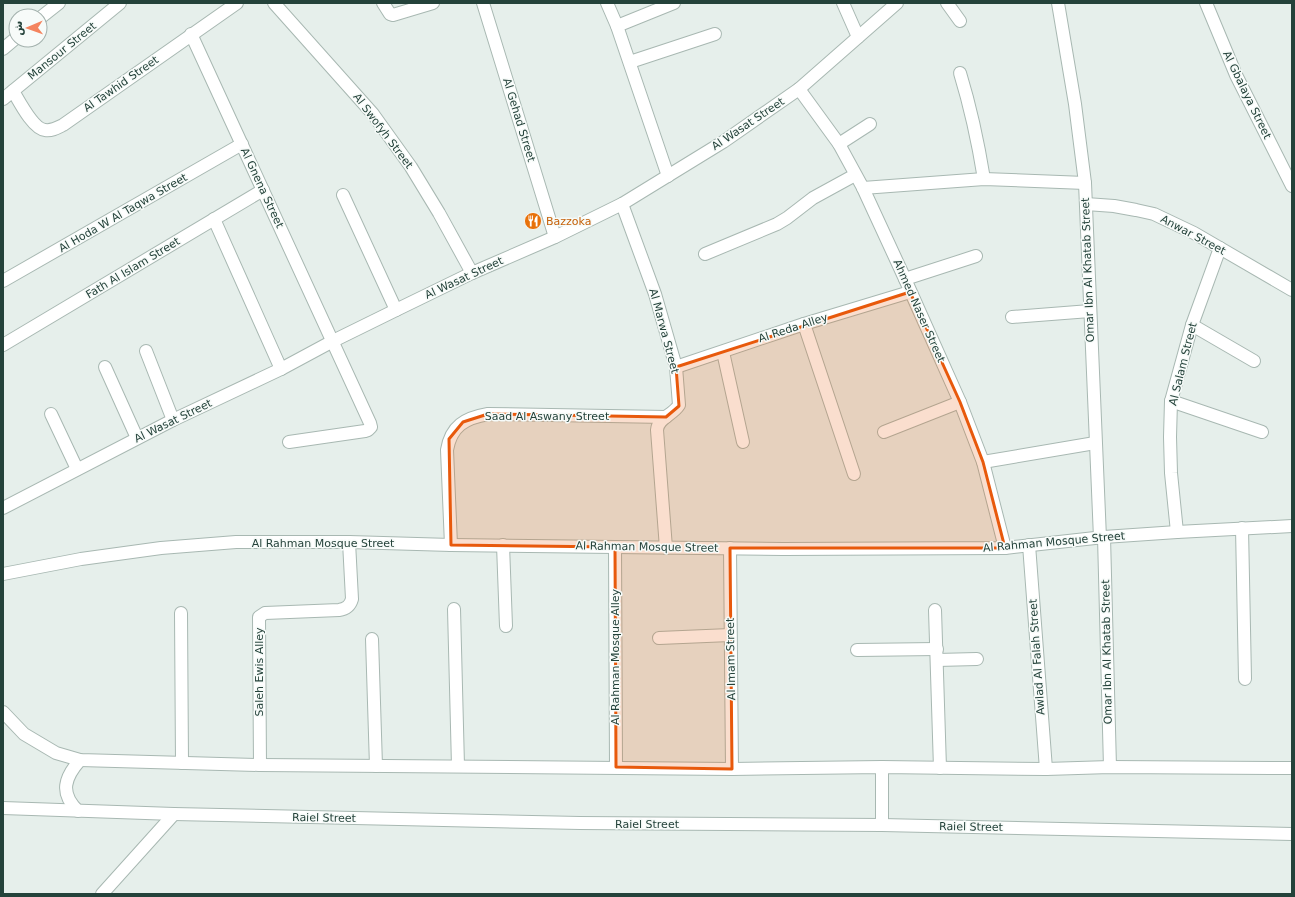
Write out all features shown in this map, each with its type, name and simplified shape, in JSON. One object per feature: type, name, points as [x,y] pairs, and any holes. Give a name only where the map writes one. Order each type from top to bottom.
[{"type":"street","points":[[48,12],[59,3]]},
{"type":"street","name":"Mansour Street","points":[[8,95],[120,3]]},
{"type":"street","name":"Al Tawhid Street","points":[[8,95],[36,126],[43,130],[54,129],[63,125],[237,3]]},
{"type":"street","name":"Al Swofyh Street","points":[[274,3],[373,114],[411,167],[439,213],[472,273]]},
{"type":"street","points":[[383,3],[390,14],[393,15],[433,3]]},
{"type":"street","name":"Al Gehad Street","points":[[483,3],[555,237]]},
{"type":"street","points":[[607,3],[630,62],[668,176]]},
{"type":"street","points":[[617,26],[674,3]]},
{"type":"street","points":[[843,3],[858,37]]},
{"type":"street","name":"Al Wasat Street","points":[[3,508],[137,438],[281,369],[396,310],[472,273],[555,237],[622,204],[722,142],[799,89],[897,3]]},
{"type":"street","points":[[947,3],[960,21]]},
{"type":"street","name":"Omar Ibn Al Khatab Street","points":[[1058,3],[1075,104],[1085,183],[1095,443],[1102,538],[1110,767]]},
{"type":"street","name":"Al Gbalaya Street","points":[[1206,3],[1236,75],[1292,186]]},
{"type":"street","name":"Al Gnena Street","points":[[191,34],[333,341],[371,427],[365,431],[289,442]]},
{"type":"street","points":[[630,62],[715,34]]},
{"type":"street","points":[[960,73],[971,110],[984,179]]},
{"type":"street","name":"Ahmed Naser Street","points":[[799,89],[839,144],[863,188],[905,279],[960,402],[983,462],[1005,548]]},
{"type":"street","points":[[839,144],[870,124]]},
{"type":"street","name":"Al Hoda W Al Taqwa Street","points":[[3,281],[242,144]]},
{"type":"street","points":[[705,254],[777,224],[813,198],[855,175]]},
{"type":"street","points":[[863,188],[984,179],[1085,183]]},
{"type":"street","name":"Fath Al Islam Street","points":[[3,345],[263,190]]},
{"type":"street","points":[[343,195],[396,310]]},
{"type":"street","name":"Al Marwa Street","points":[[622,204],[655,294],[676,367],[679,405],[674,412],[666,417],[657,426],[666,548]]},
{"type":"street","name":"Anwar Street","points":[[1086,204],[1122,207],[1154,214],[1194,233],[1292,290]]},
{"type":"street","points":[[214,219],[281,369]]},
{"type":"street","name":"Al Salam Street","points":[[1177,532],[1171,473],[1171,401],[1192,325],[1220,248]]},
{"type":"street","points":[[905,279],[976,256]]},
{"type":"street","name":"Al Reda Alley","points":[[676,367],[804,324],[910,292]]},
{"type":"street","points":[[1012,317],[1090,311]]},
{"type":"street","points":[[804,324],[854,474]]},
{"type":"street","points":[[1192,325],[1254,361]]},
{"type":"street","points":[[146,351],[173,420]]},
{"type":"street","points":[[723,352],[743,442]]},
{"type":"street","points":[[105,367],[137,438]]},
{"type":"street","points":[[1171,401],[1262,432]]},
{"type":"street","points":[[884,432],[960,402]]},
{"type":"street","points":[[51,414],[77,469]]},
{"type":"street","name":"Saad Al Aswany Street","points":[[451,545],[447,450],[449,439],[455,429],[463,422],[475,416],[488,414],[666,417]]},
{"type":"street","points":[[983,462],[1095,443]]},
{"type":"street","name":"Al Rahman Mosque Street","points":[[3,574],[81,559],[161,548],[236,542],[349,542],[666,548],[1005,548],[1177,532],[1292,526]]},
{"type":"street","points":[[1242,528],[1245,679]]},
{"type":"street","name":"Saleh Ewis Alley","points":[[260,765],[259,617],[266,613],[339,610],[348,607],[351,604],[352,599],[349,542]]},
{"type":"street","points":[[503,545],[506,626]]},
{"type":"street","name":"Awlad Al Falah Street","points":[[1029,545],[1046,769]]},
{"type":"street","name":"Al Rahman Mosque Alley","points":[[615,547],[616,767]]},
{"type":"street","name":"Al Imam Street","points":[[730,548],[732,769]]},
{"type":"street","points":[[454,609],[458,766]]},
{"type":"street","points":[[935,610],[940,768]]},
{"type":"street","points":[[181,613],[182,763]]},
{"type":"street","points":[[659,638],[730,635]]},
{"type":"street","points":[[372,639],[376,766]]},
{"type":"street","points":[[857,650],[937,654],[977,658]]},
{"type":"street","points":[[3,712],[24,734],[56,753],[80,760],[260,765],[732,769],[882,767],[1046,769],[1110,767],[1292,768]]},
{"type":"street","points":[[78,810],[67,798],[67,789],[68,778],[72,769],[80,760]]},
{"type":"street","points":[[882,767],[882,825]]},
{"type":"street","name":"Raiel Street","points":[[3,808],[174,814],[572,823],[882,825],[1292,834]]},
{"type":"street","points":[[102,894],[174,814]]},
{"type":"highlighted area","points":[[910,292],[960,402],[983,462],[1005,548],[730,548],[732,769],[616,767],[615,547],[451,545],[449,439],[463,422],[488,414],[666,417],[679,406],[676,367]]},
{"type":"place","name":"Bazzoka","points":[[533,221]]}]
